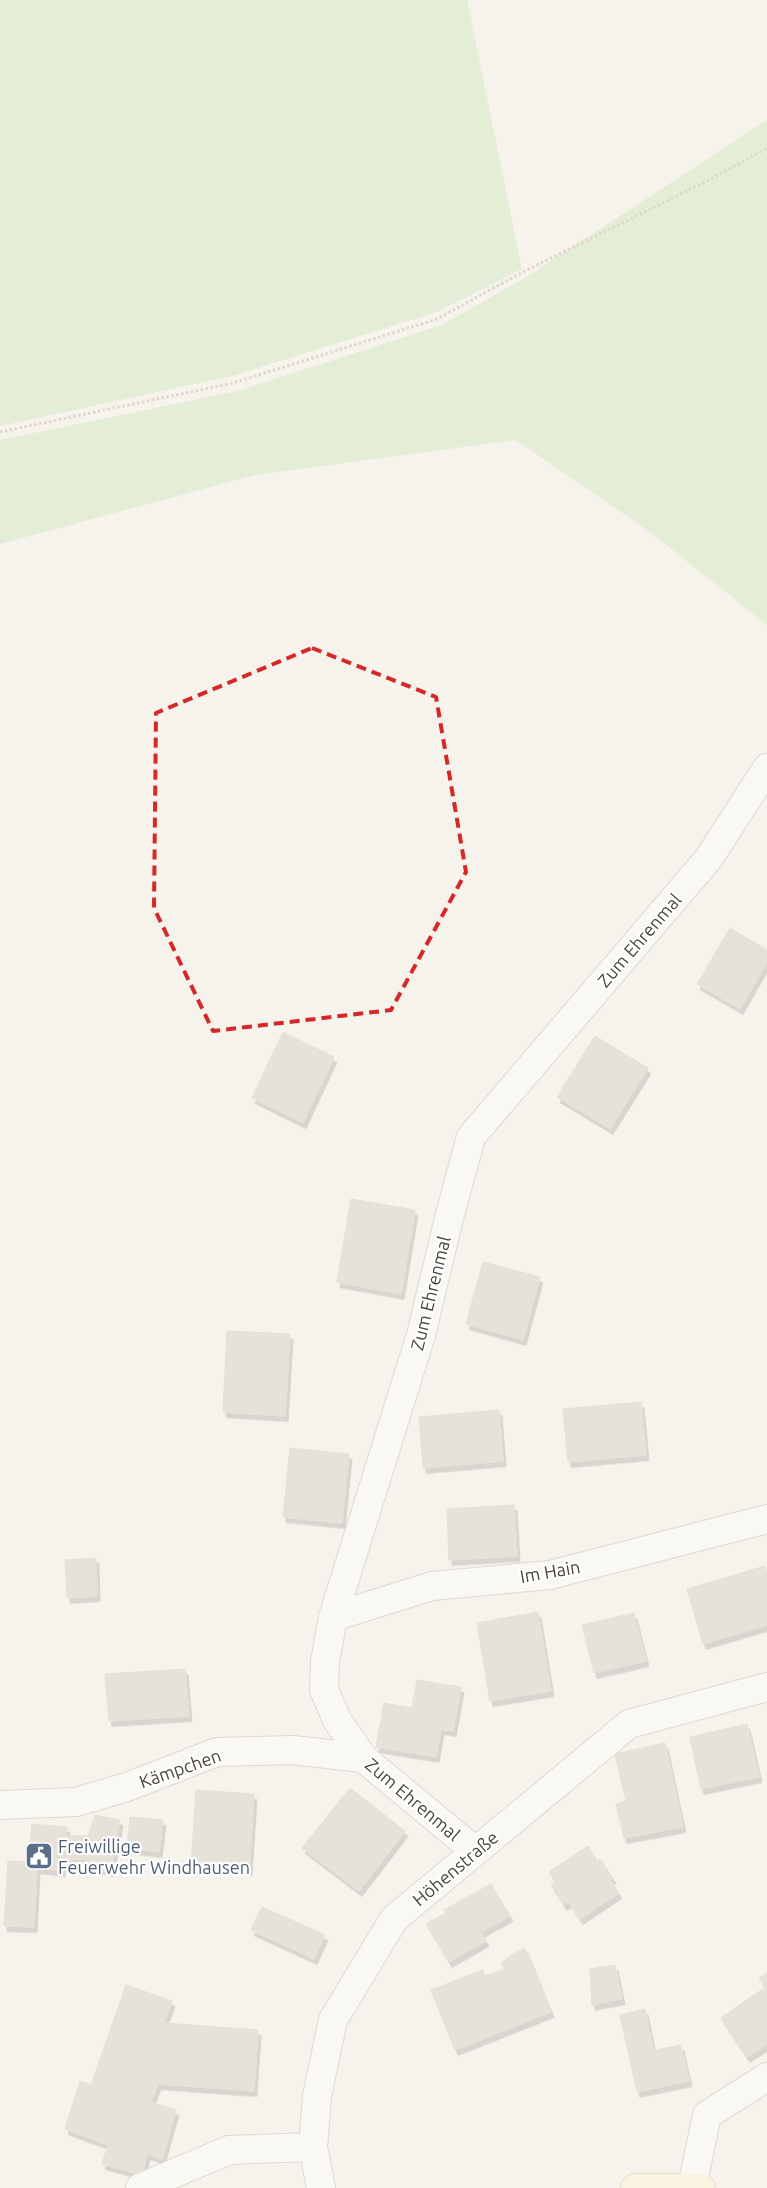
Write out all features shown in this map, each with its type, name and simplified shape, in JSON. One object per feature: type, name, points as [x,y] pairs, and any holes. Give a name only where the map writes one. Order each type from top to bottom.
[{"type":"main road","points":[[635,2188],[697,2187]]},
{"type":"street","name":"Zum Ehrenmal","points":[[474,1850],[363,1758],[337,1720],[324,1690],[325,1662],[333,1617],[421,1336],[449,1218],[471,1137],[709,858],[767,768]]},
{"type":"street","name":"Im Hain","points":[[333,1617],[432,1586],[550,1575],[767,1519]]},
{"type":"street","name":"Höhenstraße","points":[[321,2188],[312,2147],[318,2096],[333,2020],[394,1918],[474,1850],[629,1724],[767,1687]]},
{"type":"street","name":"Kämpchen","points":[[0,1805],[76,1802],[127,1787],[217,1752],[293,1750],[363,1758]]},
{"type":"street","points":[[697,2187],[707,2115],[767,2077]]},
{"type":"street","points":[[140,2188],[229,2150],[312,2147]]},
{"type":"path","points":[[0,432],[233,383],[437,319],[521,273],[709,180],[767,148]]},
{"type":"highlighted area","points":[[312,648],[436,697],[466,872],[391,1010],[213,1031],[154,908],[156,713]]},
{"type":"green space","points":[[0,0],[467,0],[522,269],[437,312],[236,375],[0,426]]},
{"type":"green space","points":[[767,120],[767,625],[650,532],[516,440],[255,475],[0,544],[0,440],[238,391],[442,325],[528,276]]},
{"type":"building","points":[[730,928],[767,950],[767,962],[740,1009],[697,984]]},
{"type":"building","points":[[283,1032],[334,1057],[303,1123],[252,1098]]},
{"type":"building","points":[[595,1036],[648,1068],[610,1129],[557,1097]]},
{"type":"building","points":[[351,1199],[415,1210],[401,1294],[337,1282]]},
{"type":"building","points":[[483,1262],[540,1277],[523,1340],[466,1324]]},
{"type":"building","points":[[227,1331],[290,1334],[285,1416],[223,1412]]},
{"type":"building","points":[[641,1402],[646,1455],[568,1462],[563,1409]]},
{"type":"building","points":[[499,1410],[503,1461],[423,1468],[419,1417]]},
{"type":"building","points":[[290,1448],[349,1454],[342,1523],[283,1517]]},
{"type":"building","points":[[514,1505],[517,1556],[449,1560],[447,1509]]},
{"type":"building","points":[[96,1558],[97,1596],[67,1598],[65,1560]]},
{"type":"building","points":[[765,1566],[767,1573],[767,1625],[703,1644],[687,1589]]},
{"type":"building","points":[[538,1612],[551,1691],[490,1701],[477,1623]]},
{"type":"building","points":[[634,1613],[646,1661],[594,1673],[582,1625]]},
{"type":"building","points":[[185,1669],[189,1716],[109,1721],[105,1674]]},
{"type":"building","points":[[417,1680],[461,1687],[453,1731],[441,1729],[436,1757],[376,1747],[384,1703],[412,1708]]},
{"type":"building","points":[[747,1724],[759,1777],[701,1789],[690,1737]]},
{"type":"building","points":[[665,1743],[683,1827],[624,1838],[616,1804],[626,1801],[615,1754]]},
{"type":"building","points":[[350,1788],[405,1831],[359,1891],[302,1848]]},
{"type":"building","points":[[196,1790],[254,1794],[249,1870],[191,1866]]},
{"type":"building","points":[[95,1815],[120,1820],[111,1871],[86,1866],[88,1836]]},
{"type":"building","points":[[130,1817],[163,1820],[159,1852],[127,1848]]},
{"type":"building","points":[[32,1824],[67,1827],[66,1836],[88,1836],[86,1859],[64,1860],[62,1871],[37,1868],[34,1927],[4,1926],[8,1861],[28,1862]]},
{"type":"building","points":[[588,1846],[597,1861],[600,1859],[613,1878],[603,1884],[613,1897],[580,1919],[569,1902],[564,1905],[551,1885],[555,1882],[549,1872]]},
{"type":"building","points":[[610,1880],[619,1893],[613,1897],[603,1884]]},
{"type":"building","points":[[491,1884],[510,1916],[481,1932],[486,1941],[449,1962],[426,1924],[446,1913],[444,1910]]},
{"type":"building","points":[[262,1907],[325,1935],[314,1959],[251,1930]]},
{"type":"building","points":[[525,1948],[551,2012],[455,2050],[431,1990],[482,1970],[485,1976],[504,1969],[501,1963]]},
{"type":"building","points":[[615,1965],[622,1999],[592,2005],[590,1969]]},
{"type":"building","points":[[767,1973],[767,1986],[765,1987],[759,1978]]},
{"type":"building","points":[[126,1985],[172,2001],[164,2023],[258,2030],[254,2091],[158,2084],[151,2102],[176,2110],[162,2159],[147,2154],[142,2175],[102,2164],[108,2145],[65,2129],[80,2081],[91,2085]]},
{"type":"building","points":[[767,1986],[767,2044],[747,2057],[721,2018]]},
{"type":"building","points":[[645,2009],[653,2049],[681,2045],[689,2081],[637,2092],[620,2015]]},
{"type":"place","name":"Freiwillige Feuerwehr Windhausen","points":[[39,1856]]}]
